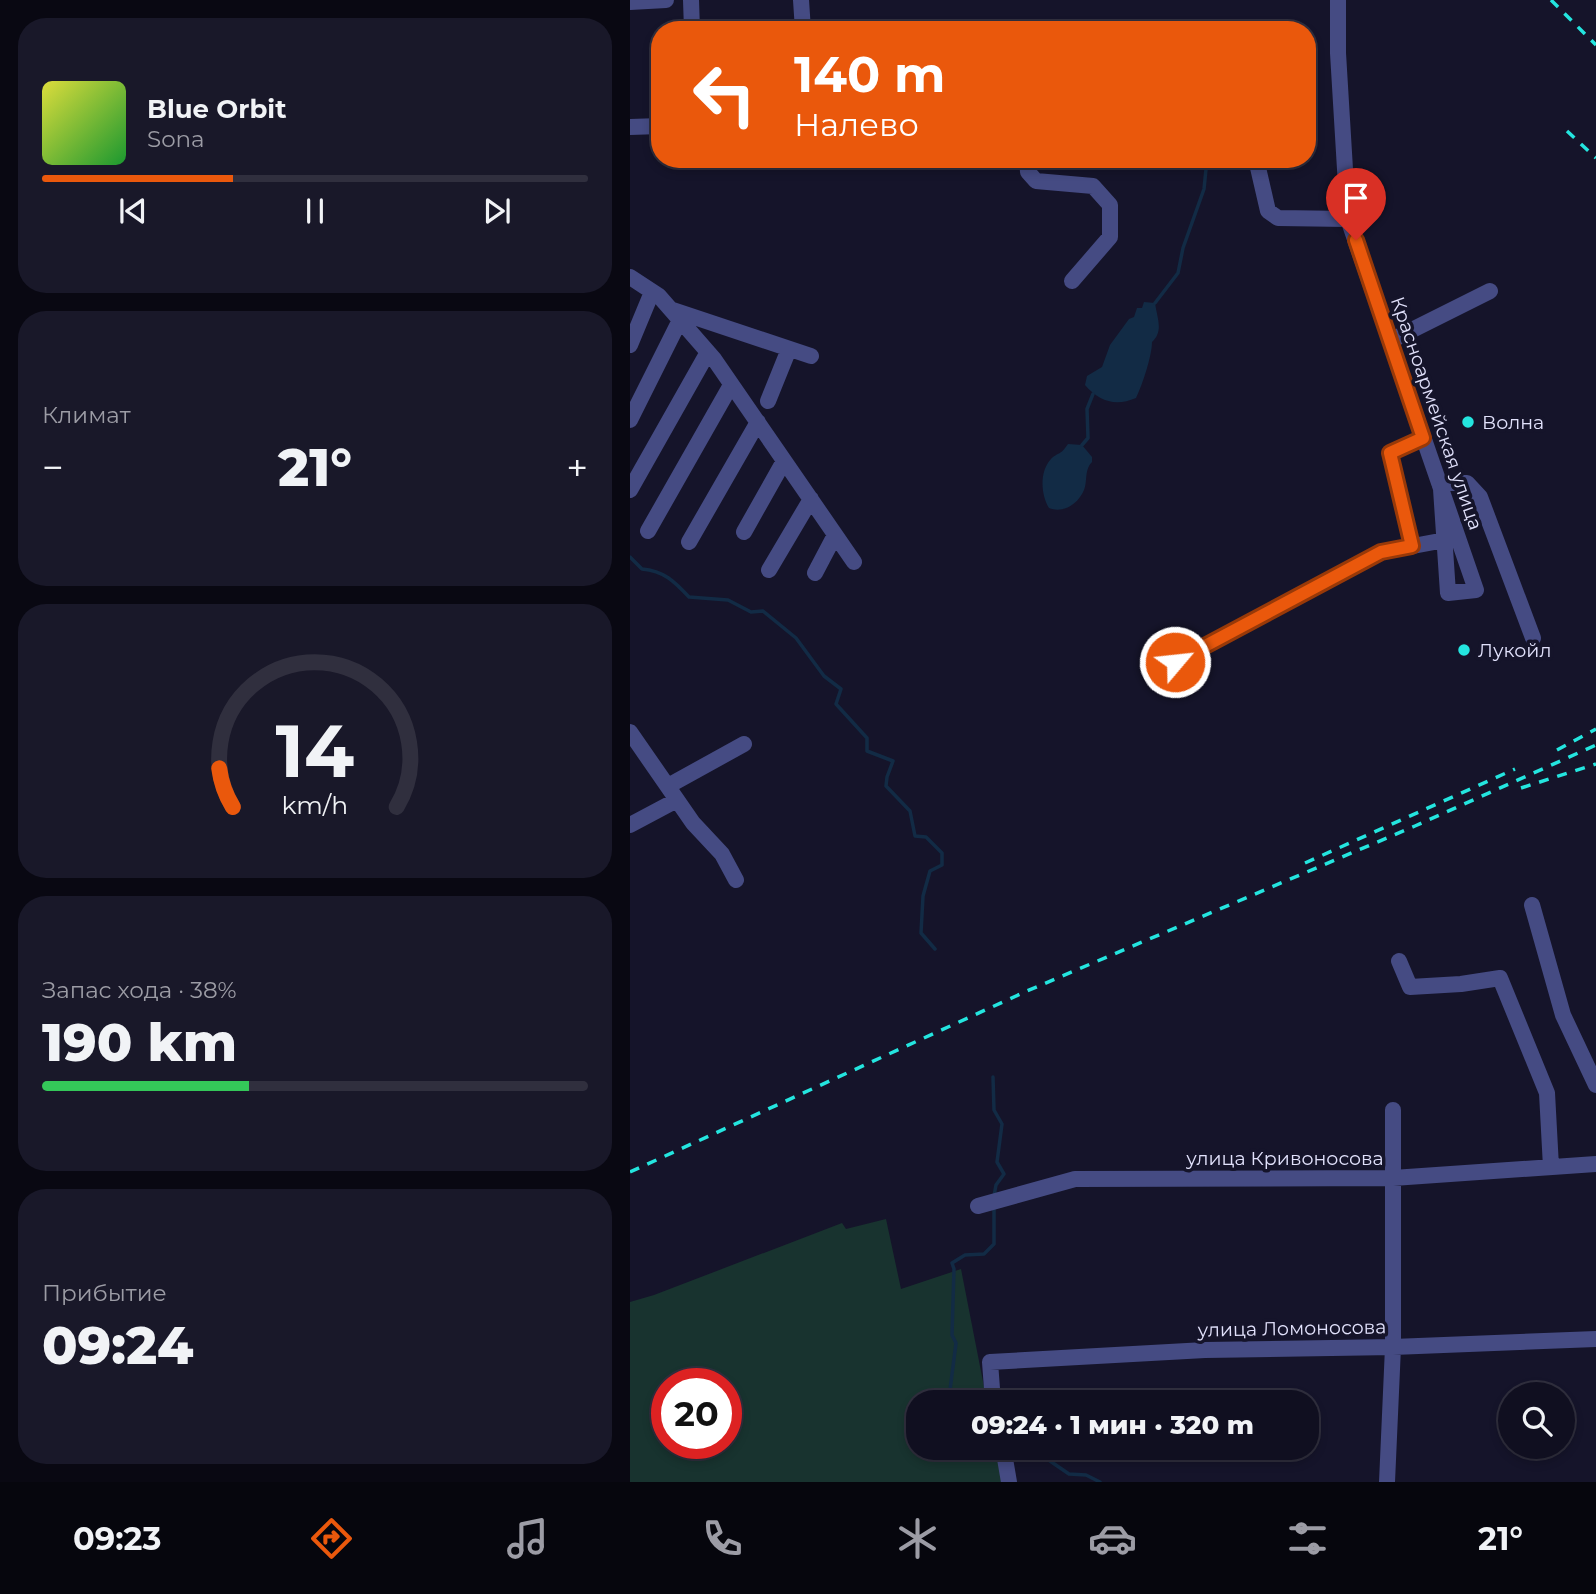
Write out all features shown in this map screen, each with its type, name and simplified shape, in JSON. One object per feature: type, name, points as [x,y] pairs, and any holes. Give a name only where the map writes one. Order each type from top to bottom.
[{"type":"street","points":[[630,2],[666,0]]},
{"type":"street","points":[[691,0],[692,21]]},
{"type":"street","points":[[802,0],[803,21]]},
{"type":"street","name":"Красноармейская улица","points":[[1338,0],[1338,53],[1348,219],[1476,590],[1448,593],[1445,540]]},
{"type":"street","points":[[630,127],[651,126]]},
{"type":"street","points":[[1028,168],[1036,181],[1093,186],[1110,205],[1110,237],[1072,281]]},
{"type":"street","points":[[1258,168],[1268,211],[1278,218],[1348,219]]},
{"type":"street","points":[[630,277],[652,292],[708,352],[854,562]]},
{"type":"street","points":[[1390,341],[1490,291]]},
{"type":"street","points":[[630,345],[652,292]]},
{"type":"street","points":[[675,315],[811,356]]},
{"type":"street","points":[[630,420],[675,315]]},
{"type":"street","points":[[768,401],[789,349]]},
{"type":"street","points":[[630,489],[708,352]]},
{"type":"street","points":[[648,531],[731,385]]},
{"type":"street","points":[[690,542],[758,422]]},
{"type":"street","points":[[1412,546],[1390,453],[1423,438]]},
{"type":"street","points":[[744,532],[785,461]]},
{"type":"street","points":[[1175,662],[1381,552],[1445,540],[1440,486],[1467,483],[1480,497],[1533,638]]},
{"type":"street","points":[[769,570],[811,499]]},
{"type":"street","points":[[815,573],[835,535]]},
{"type":"street","points":[[630,732],[693,823],[722,854],[736,880]]},
{"type":"street","points":[[668,786],[744,744]]},
{"type":"street","points":[[630,825],[677,800]]},
{"type":"street","points":[[1532,905],[1563,1015],[1596,1085]]},
{"type":"street","points":[[1399,961],[1410,987],[1500,978],[1546,1093],[1551,1167]]},
{"type":"street","points":[[1387,1482],[1393,1347],[1393,1110]]},
{"type":"street","name":"улица Кривоносова","points":[[978,1206],[1075,1179],[1393,1178],[1596,1164]]},
{"type":"street","name":"улица Ломоносова","points":[[992,1390],[990,1362],[1206,1350],[1393,1347],[1596,1339]]},
{"type":"street","points":[[1005,1460],[1009,1482]]},
{"type":"green space","points":[[886,1219],[901,1289],[961,1269],[985,1390],[906,1390],[906,1460],[998,1460],[1002,1482],[630,1482],[630,1302],[842,1223],[846,1229]]},
{"type":"water","points":[[1144,302],[1155,303],[1159,329],[1152,342],[1149,363],[1136,398],[1121,402],[1102,399],[1085,385],[1087,376],[1102,367],[1110,345],[1129,319],[1134,317],[1137,308],[1142,308]]},
{"type":"water","points":[[1068,444],[1082,445],[1092,457],[1084,490],[1072,505],[1059,510],[1049,508],[1042,484],[1045,470],[1051,459]]},
{"type":"waterway","points":[[1155,303],[1178,273],[1183,248],[1204,189],[1206,168]]},
{"type":"waterway","points":[[1082,445],[1088,438],[1087,409],[1093,394]]},
{"type":"waterway","points":[[630,557],[642,569],[668,578],[689,597],[728,600],[751,612],[763,611],[796,638],[824,676],[841,689],[836,704],[867,738],[867,751],[893,761],[886,786],[910,811],[915,836],[926,837],[942,853],[942,865],[930,871],[923,896],[921,933],[935,949]]},
{"type":"waterway","points":[[993,1077],[994,1110],[1002,1124],[997,1162],[1004,1174],[996,1185],[994,1196]]},
{"type":"waterway","points":[[950,1390],[956,1343],[952,1335],[952,1263],[965,1255],[984,1254],[994,1244],[994,1207]]},
{"type":"waterway","points":[[1048,1460],[1069,1474],[1086,1475],[1100,1482]]},
{"type":"railway","points":[[1551,0],[1596,45]]},
{"type":"railway","points":[[1567,131],[1596,158]]},
{"type":"railway","points":[[1557,750],[1596,729]]},
{"type":"railway","points":[[630,1172],[1027,991],[1415,826],[1596,745]]},
{"type":"railway","points":[[1521,788],[1596,764]]},
{"type":"railway","points":[[1305,863],[1515,769]]},
{"type":"place","name":"Волна","points":[[1468,422]]},
{"type":"place","name":"Лукойл","points":[[1464,650]]},
{"type":"route","points":[[1175,662],[1381,552],[1412,546],[1390,453],[1423,438],[1356,240]]}]
